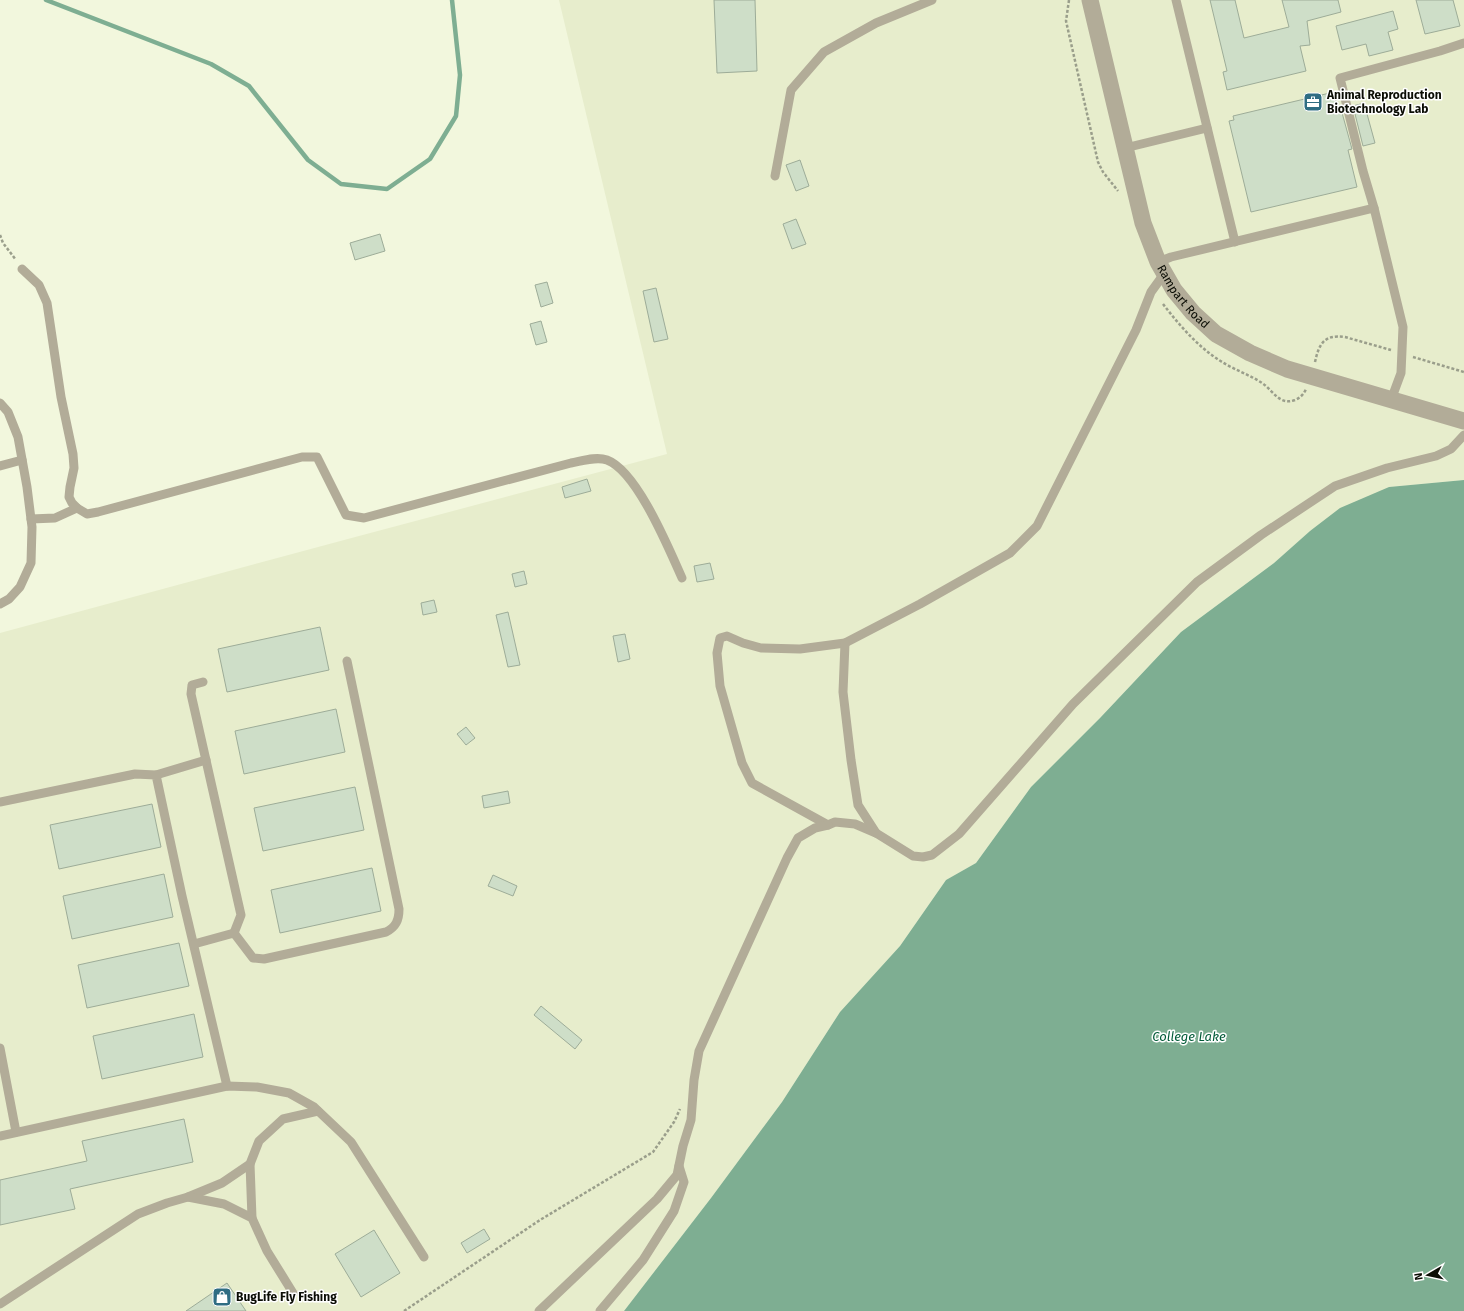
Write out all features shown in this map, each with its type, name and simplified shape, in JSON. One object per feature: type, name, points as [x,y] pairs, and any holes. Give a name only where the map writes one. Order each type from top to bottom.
[{"type":"street","name":"Rampart Road","points":[[1090,0],[1143,223],[1161,268],[1174,290],[1193,313],[1216,334],[1250,353],[1287,369],[1464,421]]},
{"type":"lane","points":[[775,176],[791,90],[824,52],[876,23],[932,0]]},
{"type":"lane","points":[[1176,0],[1235,242]]},
{"type":"lane","points":[[1391,400],[1401,373],[1403,327],[1340,78],[1464,43]]},
{"type":"lane","points":[[1125,148],[1207,128]]},
{"type":"lane","points":[[828,824],[752,783],[742,763],[720,686],[717,653],[720,638],[727,636],[743,643],[761,648],[800,649],[846,643],[920,604],[1010,553],[1037,526],[1136,330],[1161,268],[1171,257],[1374,208]]},
{"type":"lane","points":[[22,269],[39,285],[47,303],[61,397],[73,454],[74,468],[69,497],[77,508],[87,514],[302,457],[317,457],[346,515],[364,518],[571,463],[589,459],[606,460],[621,468],[633,483],[654,520],[682,578]]},
{"type":"lane","points":[[0,403],[8,412],[18,437],[31,519],[32,563],[20,587],[9,599],[0,604]]},
{"type":"lane","points":[[539,1311],[657,1199],[676,1175],[691,1120],[694,1080],[699,1051],[787,858],[798,838],[815,828],[835,822],[855,824],[876,833],[913,856],[923,857],[932,855],[960,834],[1073,704],[1197,582],[1261,535],[1335,486],[1387,468],[1436,456],[1451,448],[1464,434]]},
{"type":"lane","points":[[0,466],[22,460]]},
{"type":"lane","points":[[31,519],[55,518],[77,508]]},
{"type":"lane","points":[[846,643],[843,692],[858,805],[876,833]]},
{"type":"lane","points":[[234,933],[253,958],[264,959],[386,932],[397,924],[399,909],[346,661]]},
{"type":"lane","points":[[203,682],[192,684],[190,694],[241,915],[234,933]]},
{"type":"lane","points":[[0,802],[135,774],[156,775],[206,760]]},
{"type":"lane","points":[[156,775],[182,896],[227,1086]]},
{"type":"lane","points":[[194,944],[234,933]]},
{"type":"lane","points":[[0,1048],[16,1132]]},
{"type":"lane","points":[[0,1136],[227,1086],[257,1087],[289,1093],[314,1107],[351,1142],[424,1257]]},
{"type":"lane","points":[[293,1293],[267,1250],[252,1218],[250,1164],[259,1141],[283,1119],[318,1111]]},
{"type":"lane","points":[[0,1304],[138,1214],[188,1197],[222,1183],[250,1164]]},
{"type":"lane","points":[[600,1311],[643,1260],[674,1211],[684,1182],[678,1166]]},
{"type":"lane","points":[[188,1197],[224,1204],[252,1218]]},
{"type":"path","points":[[1069,0],[1066,21],[1098,162],[1105,176],[1119,192]]},
{"type":"path","points":[[0,236],[3,243],[22,269]]},
{"type":"path","points":[[1314,368],[1318,350],[1322,343],[1329,338],[1337,336],[1392,351]]},
{"type":"path","points":[[1413,357],[1464,372]]},
{"type":"path","points":[[404,1311],[540,1220],[653,1152],[674,1122],[680,1108]]},
{"type":"shaded area","points":[[559,0],[1464,0],[1464,480],[1389,487],[1310,531],[1274,563],[1181,632],[1100,718],[1031,787],[976,863],[946,880],[900,946],[840,1012],[782,1102],[711,1198],[624,1311],[0,1311],[0,633],[667,454]]},
{"type":"water","name":"College Lake","points":[[1464,480],[1464,1311],[624,1311],[711,1198],[782,1102],[840,1012],[900,946],[946,880],[976,863],[1031,787],[1100,718],[1181,632],[1274,563],[1310,531],[1340,508],[1389,487]]},
{"type":"building","points":[[714,0],[755,0],[757,71],[717,73]]},
{"type":"building","points":[[1210,0],[1235,0],[1244,38],[1289,27],[1282,0],[1338,0],[1341,12],[1307,21],[1310,45],[1300,46],[1306,71],[1227,90],[1223,72],[1227,71]]},
{"type":"building","points":[[1416,0],[1453,0],[1460,26],[1425,34]]},
{"type":"building","points":[[1393,11],[1398,29],[1388,32],[1393,50],[1369,56],[1366,44],[1342,50],[1336,26]]},
{"type":"building","name":"Animal Reproduction Biotechnology Lab","points":[[1334,92],[1338,110],[1341,109],[1352,149],[1348,150],[1357,187],[1251,212],[1229,121],[1234,120],[1233,116]]},
{"type":"building","points":[[1364,103],[1375,143],[1363,146],[1353,106]]},
{"type":"building","points":[[800,160],[809,186],[796,191],[786,165]]},
{"type":"building","points":[[796,219],[806,244],[792,249],[783,224]]},
{"type":"building","points":[[380,234],[385,251],[355,260],[350,243]]},
{"type":"building","points":[[547,282],[553,303],[541,307],[535,285]]},
{"type":"building","points":[[656,288],[668,339],[654,342],[643,291]]},
{"type":"building","points":[[541,321],[547,342],[536,345],[530,324]]},
{"type":"building","points":[[587,479],[591,491],[565,498],[562,487]]},
{"type":"building","points":[[710,563],[714,579],[697,582],[694,566]]},
{"type":"building","points":[[524,571],[527,584],[515,587],[512,574]]},
{"type":"building","points":[[434,600],[437,612],[423,615],[421,603]]},
{"type":"building","points":[[508,612],[520,665],[508,667],[496,615]]},
{"type":"building","points":[[320,627],[329,670],[227,692],[218,649]]},
{"type":"building","points":[[625,634],[630,659],[618,662],[613,636]]},
{"type":"building","points":[[336,709],[345,752],[244,774],[235,731]]},
{"type":"building","points":[[466,727],[475,738],[466,745],[457,734]]},
{"type":"building","points":[[355,787],[364,830],[263,851],[254,808]]},
{"type":"building","points":[[508,791],[510,803],[484,808],[482,796]]},
{"type":"building","points":[[152,804],[161,847],[59,869],[50,825]]},
{"type":"building","points":[[372,868],[381,911],[280,933],[271,890]]},
{"type":"building","points":[[164,874],[173,917],[72,939],[63,896]]},
{"type":"building","points":[[493,875],[517,886],[513,896],[488,886]]},
{"type":"building","points":[[179,943],[189,986],[87,1008],[78,965]]},
{"type":"building","points":[[541,1006],[582,1040],[575,1049],[534,1015]]},
{"type":"building","points":[[194,1014],[203,1057],[102,1079],[93,1036]]},
{"type":"building","points":[[184,1119],[193,1162],[70,1189],[75,1209],[0,1225],[0,1180],[87,1161],[82,1141]]},
{"type":"building","points":[[484,1229],[490,1239],[467,1253],[461,1243]]},
{"type":"building","points":[[374,1230],[400,1273],[361,1297],[335,1254]]},
{"type":"building","name":"BugLife Fly Fishing","points":[[227,1283],[246,1311],[186,1311]]},
{"type":"waterway","points":[[46,0],[211,64],[249,86],[308,160],[341,184],[387,189],[430,159],[456,116],[460,75],[452,0]]},
{"type":"place","name":"Animal Reproduction Biotechnology Lab","points":[[1313,102]]},
{"type":"place","name":"BugLife Fly Fishing","points":[[222,1297]]}]
